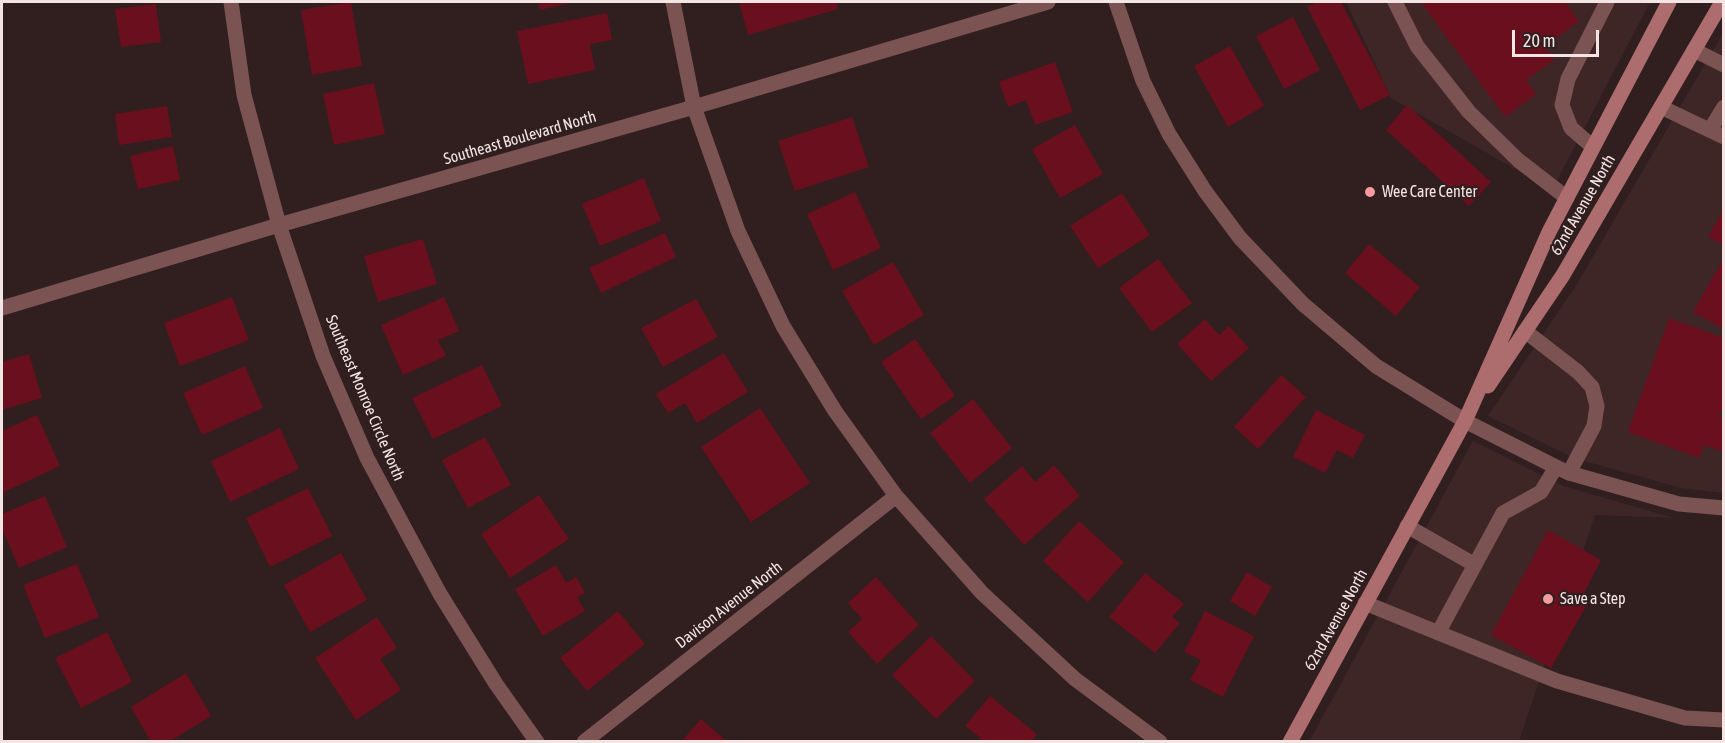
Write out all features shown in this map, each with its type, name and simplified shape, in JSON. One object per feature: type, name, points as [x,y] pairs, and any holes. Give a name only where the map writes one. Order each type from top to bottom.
[{"type":"street","name":"Southeast Monroe Circle North","points":[[231,2],[244,95],[279,225],[323,356],[367,458],[441,594],[496,684],[537,741]]},
{"type":"street","points":[[673,2],[694,107],[738,231],[783,326],[835,411],[896,496],[982,593],[1075,679],[1160,741]]},
{"type":"street","name":"Southeast Boulevard North","points":[[2,308],[279,225],[694,107],[1048,2]]},
{"type":"street","points":[[1116,2],[1143,81],[1169,134],[1205,191],[1240,238],[1303,304],[1376,366],[1465,421],[1562,470],[1679,504],[1724,508]]},
{"type":"street","points":[[1395,2],[1418,46],[1470,112],[1518,160],[1567,198]]},
{"type":"street","points":[[1593,147],[1571,128],[1562,105],[1568,79],[1607,2]]},
{"type":"street","name":"62nd Avenue North","points":[[1290,741],[1465,421],[1563,275],[1722,2]]},
{"type":"street","name":"62nd Avenue North","points":[[1465,421],[1549,232],[1665,3]]},
{"type":"street","points":[[1694,50],[1724,65]]},
{"type":"street","points":[[1661,106],[1717,134],[1724,107]]},
{"type":"street","points":[[1438,633],[1503,513],[1541,492],[1562,470],[1594,426],[1597,406],[1592,387],[1578,372],[1525,331]]},
{"type":"street","name":"Davison Avenue North","points":[[584,741],[896,496]]},
{"type":"street","points":[[1407,526],[1475,565]]},
{"type":"street","points":[[1365,603],[1557,681],[1685,718],[1724,720]]},
{"type":"shaded area","points":[[1346,2],[1650,2],[1552,190],[1391,98]]},
{"type":"shaded area","points":[[1723,33],[1723,493],[1681,488],[1574,458],[1488,416],[1577,284]]},
{"type":"shaded area","points":[[1473,441],[1563,486],[1674,518],[1595,515],[1519,741],[1309,742]]},
{"type":"building","points":[[351,2],[362,66],[312,75],[301,10]]},
{"type":"building","points":[[538,2],[574,2],[540,10]]},
{"type":"building","points":[[739,2],[836,2],[838,9],[748,35]]},
{"type":"building","points":[[1318,2],[1341,2],[1390,95],[1360,110],[1307,7]]},
{"type":"building","points":[[1421,2],[1565,2],[1579,21],[1545,47],[1554,60],[1526,80],[1536,94],[1505,117]]},
{"type":"building","points":[[156,4],[161,42],[121,47],[115,9]]},
{"type":"building","points":[[607,13],[612,40],[590,44],[595,70],[528,84],[517,31]]},
{"type":"building","points":[[1293,17],[1320,70],[1284,89],[1256,36]]},
{"type":"building","points":[[1230,46],[1264,106],[1228,127],[1194,66]]},
{"type":"building","points":[[1055,62],[1073,112],[1035,125],[1026,100],[1008,107],[999,82]]},
{"type":"building","points":[[374,83],[385,134],[334,145],[323,94]]},
{"type":"building","points":[[1407,105],[1491,182],[1469,206],[1386,130]]},
{"type":"building","points":[[167,106],[172,137],[119,145],[115,114]]},
{"type":"building","points":[[852,117],[869,167],[795,191],[778,141]]},
{"type":"building","points":[[1075,125],[1103,174],[1060,198],[1032,149]]},
{"type":"building","points":[[173,146],[180,180],[138,189],[130,156]]},
{"type":"building","points":[[644,178],[661,221],[600,246],[582,204]]},
{"type":"building","points":[[855,192],[881,248],[833,270],[807,214]]},
{"type":"building","points":[[1122,193],[1150,235],[1098,268],[1070,226]]},
{"type":"building","points":[[1724,209],[1724,245],[1708,237]]},
{"type":"building","points":[[665,233],[676,257],[601,293],[589,268]]},
{"type":"building","points":[[423,239],[437,284],[378,302],[364,256]]},
{"type":"building","points":[[1369,244],[1420,287],[1396,316],[1345,273]]},
{"type":"building","points":[[1158,259],[1192,303],[1152,332],[1119,288]]},
{"type":"building","points":[[893,262],[924,315],[874,345],[842,291]]},
{"type":"building","points":[[1721,263],[1724,264],[1724,329],[1693,312]]},
{"type":"building","points":[[232,297],[249,340],[180,366],[164,323]]},
{"type":"building","points":[[444,297],[459,331],[438,340],[446,356],[403,375],[381,325]]},
{"type":"building","points":[[696,299],[718,337],[663,367],[641,328]]},
{"type":"building","points":[[1669,318],[1724,338],[1724,404],[1719,416],[1724,417],[1724,443],[1721,451],[1704,445],[1699,458],[1628,432]]},
{"type":"building","points":[[1205,319],[1219,335],[1229,326],[1249,348],[1211,381],[1177,344]]},
{"type":"building","points":[[915,339],[955,396],[921,419],[881,362]]},
{"type":"building","points":[[724,353],[748,392],[697,423],[685,403],[668,413],[656,394]]},
{"type":"building","points":[[29,354],[42,398],[2,410],[2,362]]},
{"type":"building","points":[[482,365],[502,406],[433,439],[412,398]]},
{"type":"building","points":[[245,366],[263,408],[202,435],[183,393]]},
{"type":"building","points":[[1281,375],[1306,397],[1258,449],[1234,427]]},
{"type":"building","points":[[973,399],[1012,448],[970,483],[930,433]]},
{"type":"building","points":[[760,408],[810,483],[751,522],[701,447]]},
{"type":"building","points":[[1316,410],[1365,435],[1353,458],[1337,450],[1325,473],[1293,457]]},
{"type":"building","points":[[37,415],[60,466],[2,493],[2,431]]},
{"type":"building","points":[[280,428],[299,469],[230,502],[211,461]]},
{"type":"building","points":[[485,437],[511,485],[468,508],[442,460]]},
{"type":"building","points":[[1054,465],[1080,496],[1024,545],[984,499],[1022,466],[1035,482]]},
{"type":"building","points":[[308,488],[332,536],[270,567],[246,518]]},
{"type":"building","points":[[539,495],[569,539],[510,578],[481,534]]},
{"type":"building","points":[[45,496],[67,547],[19,568],[2,528],[2,514]]},
{"type":"building","points":[[1079,521],[1124,562],[1088,602],[1043,561]]},
{"type":"building","name":"Save a Step","points":[[1548,530],[1601,560],[1582,597],[1589,601],[1551,668],[1491,635]]},
{"type":"building","points":[[341,553],[367,600],[310,632],[284,585]]},
{"type":"building","points":[[77,564],[99,617],[45,638],[23,585]]},
{"type":"building","points":[[556,565],[566,583],[576,577],[585,593],[577,597],[585,611],[543,636],[515,589]]},
{"type":"building","points":[[1247,572],[1272,587],[1255,616],[1230,601]]},
{"type":"building","points":[[1145,573],[1184,604],[1172,617],[1180,623],[1155,653],[1109,617]]},
{"type":"building","points":[[876,577],[919,625],[877,664],[848,632],[862,619],[848,603]]},
{"type":"building","points":[[618,611],[645,644],[587,691],[560,658]]},
{"type":"building","points":[[1205,611],[1254,636],[1223,697],[1190,680],[1201,660],[1184,652]]},
{"type":"building","points":[[377,617],[397,648],[380,659],[401,690],[356,720],[315,658]]},
{"type":"building","points":[[107,632],[132,682],[81,708],[55,658]]},
{"type":"building","points":[[931,636],[975,681],[936,719],[892,675]]},
{"type":"building","points":[[186,673],[211,716],[169,742],[151,742],[131,707]]},
{"type":"building","points":[[990,696],[1037,734],[1031,742],[978,742],[981,738],[965,726]]},
{"type":"building","points":[[701,719],[728,742],[681,742]]},
{"type":"place","name":"Wee Care Center","points":[[1370,192]]},
{"type":"place","name":"Save a Step","points":[[1548,599]]}]
